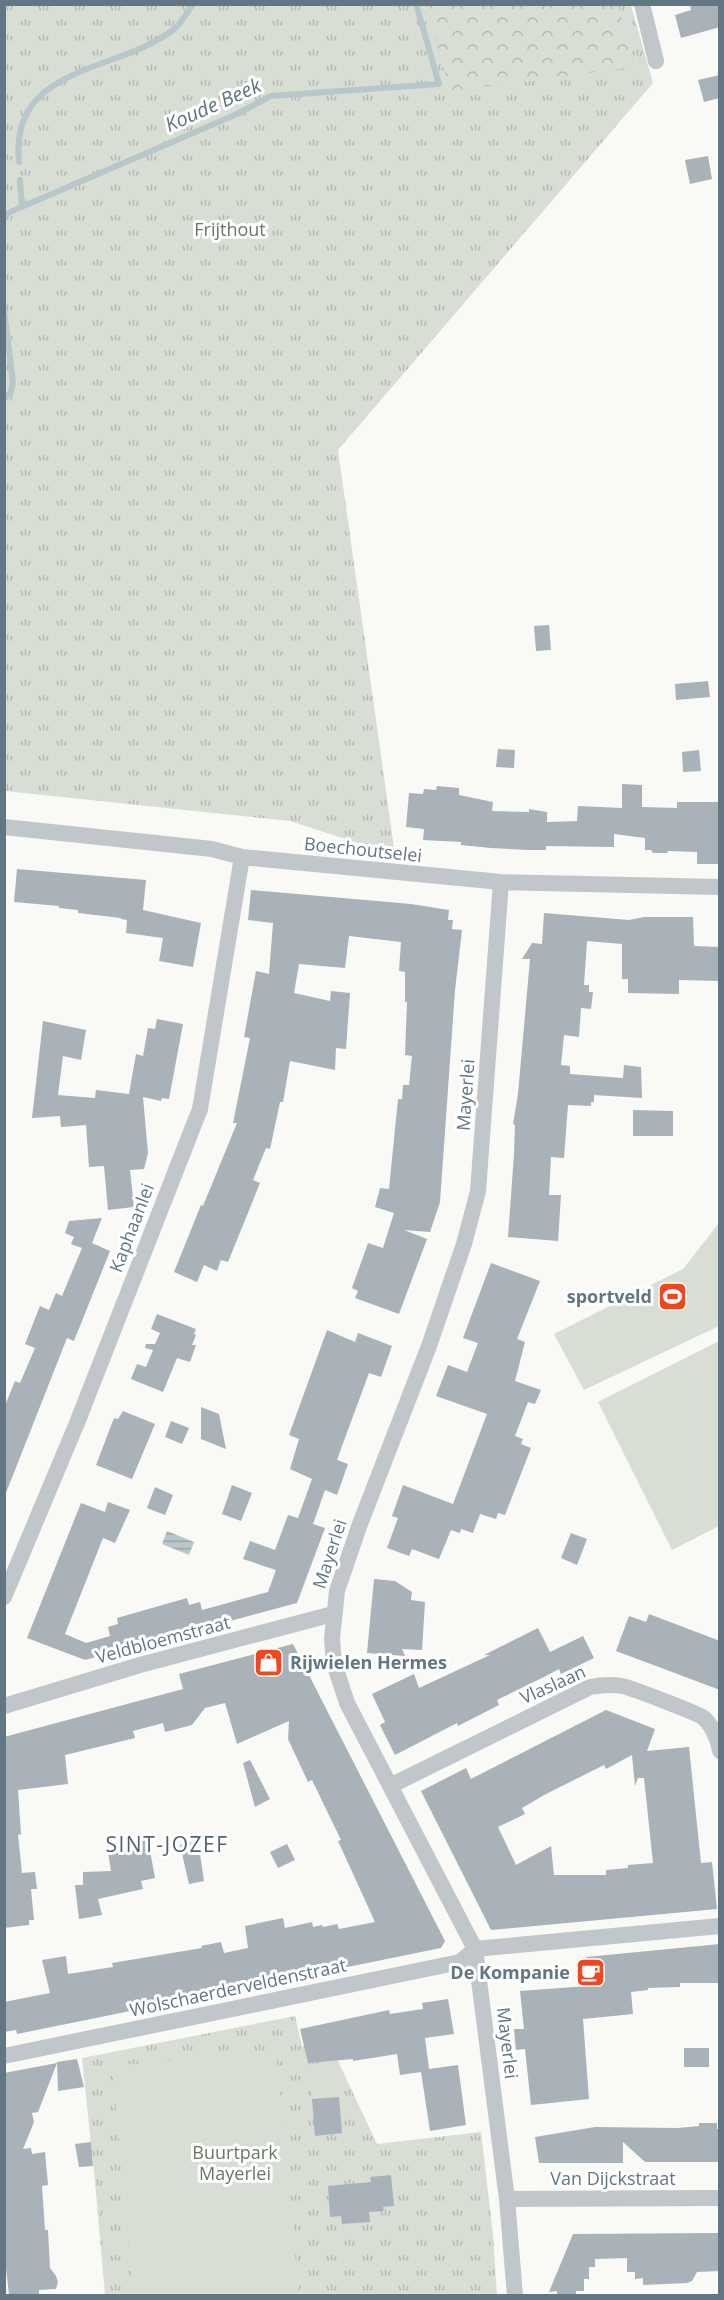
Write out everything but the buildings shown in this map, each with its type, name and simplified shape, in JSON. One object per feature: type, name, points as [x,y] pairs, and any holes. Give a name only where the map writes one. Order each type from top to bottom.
[{"type":"street","points":[[642,4],[656,61]]},
{"type":"street","name":"Boechoutselei","points":[[4,827],[212,849],[242,857],[501,882],[720,887]]},
{"type":"street","name":"Kaphaanlei","points":[[4,1597],[81,1412],[200,1109],[242,857]]},
{"type":"street","name":"Mayerlei","points":[[501,882],[478,1191],[464,1244],[429,1346],[360,1524],[337,1591],[333,1614],[334,1663],[347,1703],[475,1949],[507,2199],[515,2295]]},
{"type":"street","name":"Veldbloemstraat","points":[[4,1706],[140,1665],[333,1614]]},
{"type":"street","name":"Vlaslaan","points":[[390,1786],[590,1687],[608,1684],[624,1686],[702,1717],[712,1727],[720,1751]]},
{"type":"street","points":[[475,1949],[720,1926]]},
{"type":"street","name":"Wolschaerderveldenstraat","points":[[4,2056],[460,1962],[475,1949]]},
{"type":"street","name":"Van Dijckstraat","points":[[507,2199],[720,2198]]},
{"type":"green space","name":"Frijthout","points":[[5,5],[631,5],[653,83],[338,450],[395,855],[290,821],[5,791]]},
{"type":"green space","points":[[426,5],[618,5],[634,67],[450,91]]},
{"type":"green space","name":"sportveld","points":[[719,1223],[719,1326],[584,1390],[554,1334],[683,1269]]},
{"type":"green space","points":[[719,1341],[719,1526],[672,1550],[598,1402]]},
{"type":"green space","name":"Buurtpark Mayerlei","points":[[295,2016],[302,2046],[329,2042],[377,2144],[481,2132],[493,2235],[497,2295],[105,2295],[82,2058]]},
{"type":"green space","points":[[276,2051],[299,2295],[134,2295],[112,2066]]},
{"type":"green space","points":[[337,2062],[340,2095],[312,2097],[310,2064]]},
{"type":"shaded area","points":[[167,1531],[194,1542],[189,1555],[162,1544]]},
{"type":"waterway","points":[[19,162],[20,130],[31,106],[49,89],[71,76],[150,44],[176,28],[193,4]]},
{"type":"waterway","name":"Koude Beek","points":[[4,217],[10,212],[237,114],[271,96],[439,84],[416,4]]},
{"type":"waterway","points":[[20,180],[22,207]]},
{"type":"waterway","name":"Koude Beek","points":[[4,310],[13,383],[10,394],[4,397]]},
{"type":"place","name":"sportveld","points":[[673,1297]]},
{"type":"place","name":"Rijwielen Hermes","points":[[269,1663]]},
{"type":"place","name":"De Kompanie","points":[[591,1973]]},
{"type":"district","name":"SINT-JOZEF","points":[[167,1845]]}]
